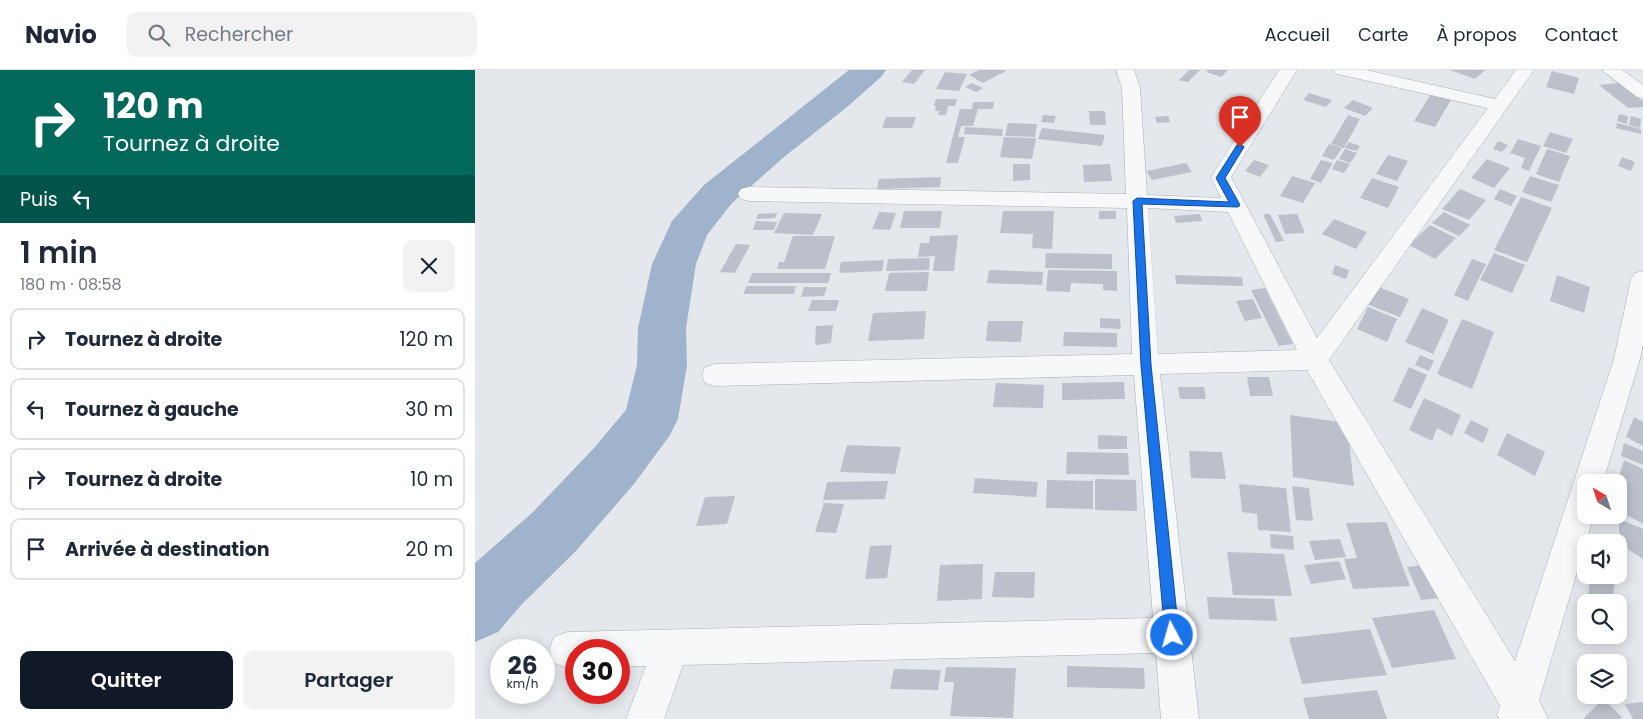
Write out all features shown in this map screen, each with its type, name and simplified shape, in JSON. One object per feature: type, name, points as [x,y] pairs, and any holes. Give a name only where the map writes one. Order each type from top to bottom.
[{"type":"street","points":[[1125,70],[1131,88],[1146,365],[1181,719]]},
{"type":"street","points":[[1288,70],[1221,178],[1315,360],[1521,714]]},
{"type":"street","points":[[1342,70],[1498,105]]},
{"type":"street","points":[[1315,360],[1525,70]]},
{"type":"street","points":[[1611,70],[1643,93]]},
{"type":"street","points":[[749,194],[1137,201],[1235,205]]},
{"type":"street","points":[[1591,474],[1635,367],[1643,280]]},
{"type":"street","points":[[715,375],[1315,360]]},
{"type":"street","points":[[1521,714],[1577,520]]},
{"type":"street","points":[[630,648],[1172,635]]},
{"type":"street","points":[[645,719],[671,647]]},
{"type":"building","points":[[912,70],[925,70],[914,84],[902,82]]},
{"type":"building","points":[[979,70],[1006,71],[983,83],[969,75]]},
{"type":"building","points":[[1189,70],[1200,70],[1188,82],[1179,80]]},
{"type":"building","points":[[1208,70],[1228,70],[1221,77],[1206,72]]},
{"type":"building","points":[[1450,70],[1485,70],[1475,79]]},
{"type":"building","points":[[1552,71],[1579,78],[1574,94],[1546,87]]},
{"type":"building","points":[[945,72],[967,74],[959,91],[936,89]]},
{"type":"building","points":[[972,83],[983,88],[976,92],[965,87]]},
{"type":"building","points":[[1619,83],[1643,101],[1643,107],[1628,108],[1599,85]]},
{"type":"building","points":[[1309,93],[1332,100],[1326,107],[1303,100]]},
{"type":"building","points":[[1431,94],[1451,100],[1435,127],[1414,121]]},
{"type":"building","points":[[936,99],[957,99],[955,106],[948,106],[946,115],[938,115],[939,111],[935,111],[936,106],[934,106]]},
{"type":"building","points":[[1353,100],[1373,108],[1365,116],[1344,108]]},
{"type":"building","points":[[973,102],[994,102],[993,109],[978,109],[973,126],[961,126],[958,137],[965,137],[958,163],[946,163],[960,109],[972,109]]},
{"type":"building","points":[[1089,111],[1105,111],[1106,125],[1090,125]]},
{"type":"building","points":[[1619,114],[1628,116],[1627,124],[1617,121]]},
{"type":"building","points":[[1043,115],[1056,116],[1054,123],[1041,122]]},
{"type":"building","points":[[1348,115],[1360,119],[1344,148],[1331,144]]},
{"type":"building","points":[[1168,116],[1170,122],[1157,123],[1155,117]]},
{"type":"building","points":[[1631,116],[1641,119],[1640,128],[1629,125]]},
{"type":"building","points":[[886,117],[916,117],[912,128],[882,128]]},
{"type":"building","points":[[1008,123],[1037,124],[1035,137],[1005,136]]},
{"type":"building","points":[[1617,123],[1641,129],[1641,134],[1616,128]]},
{"type":"building","points":[[965,127],[1003,129],[1002,136],[964,134]]},
{"type":"building","points":[[1042,128],[1105,135],[1102,146],[1038,139]]},
{"type":"building","points":[[1550,132],[1573,139],[1566,153],[1543,146]]},
{"type":"building","points":[[1004,137],[1036,138],[1032,159],[1000,157]]},
{"type":"building","points":[[1518,139],[1541,146],[1529,171],[1521,168],[1525,158],[1510,153]]},
{"type":"building","points":[[1498,141],[1508,145],[1502,152],[1493,149]]},
{"type":"building","points":[[1349,142],[1360,146],[1357,151],[1345,148]]},
{"type":"building","points":[[1329,144],[1342,148],[1334,160],[1322,156]]},
{"type":"building","points":[[1345,149],[1357,153],[1350,163],[1339,159]]},
{"type":"building","points":[[1547,149],[1570,156],[1559,182],[1536,174]]},
{"type":"building","points":[[1388,155],[1408,161],[1397,181],[1376,174]]},
{"type":"building","points":[[1622,157],[1635,162],[1631,171],[1618,166]]},
{"type":"building","points":[[1487,159],[1510,168],[1494,188],[1471,178]]},
{"type":"building","points":[[1254,160],[1269,165],[1260,177],[1245,171]]},
{"type":"building","points":[[1321,160],[1333,163],[1321,183],[1310,179]]},
{"type":"building","points":[[1337,160],[1350,164],[1344,173],[1332,169]]},
{"type":"building","points":[[1186,163],[1192,172],[1152,180],[1146,171]]},
{"type":"building","points":[[1013,164],[1030,164],[1030,180],[1013,181]]},
{"type":"building","points":[[1110,164],[1112,181],[1084,182],[1083,165]]},
{"type":"building","points":[[1292,176],[1315,183],[1303,203],[1280,196]]},
{"type":"building","points":[[1530,176],[1559,185],[1551,202],[1522,192]]},
{"type":"building","points":[[941,177],[940,187],[877,189],[879,179]]},
{"type":"building","points":[[1372,178],[1399,187],[1388,208],[1360,198]]},
{"type":"building","points":[[1460,189],[1486,200],[1469,220],[1442,209]]},
{"type":"building","points":[[1500,189],[1517,196],[1511,206],[1494,199]]},
{"type":"building","points":[[1521,197],[1552,208],[1527,262],[1494,250]]},
{"type":"building","points":[[904,211],[942,211],[940,228],[900,228]]},
{"type":"building","points":[[1003,211],[1054,211],[1052,249],[1032,248],[1033,234],[1000,233]]},
{"type":"building","points":[[1099,211],[1116,211],[1116,219],[1099,219]]},
{"type":"building","points":[[879,212],[896,213],[890,230],[872,229]]},
{"type":"building","points":[[1444,212],[1470,225],[1459,236],[1432,223]]},
{"type":"building","points":[[777,213],[775,218],[756,219],[758,214]]},
{"type":"building","points":[[784,213],[822,214],[813,235],[774,233]]},
{"type":"building","points":[[1200,214],[1202,221],[1176,223],[1174,216]]},
{"type":"building","points":[[1263,214],[1270,214],[1284,241],[1276,242]]},
{"type":"building","points":[[1297,214],[1305,233],[1285,234],[1278,215]]},
{"type":"building","points":[[1334,219],[1367,232],[1356,249],[1322,234]]},
{"type":"building","points":[[756,221],[777,222],[774,230],[753,230]]},
{"type":"building","points":[[1430,225],[1456,238],[1435,259],[1409,245]]},
{"type":"building","points":[[958,235],[954,271],[933,271],[935,256],[918,257],[920,243],[929,243],[930,236]]},
{"type":"building","points":[[793,236],[835,236],[825,269],[777,269],[779,262],[784,262]]},
{"type":"building","points":[[736,244],[750,245],[735,273],[720,272]]},
{"type":"building","points":[[1046,253],[1112,254],[1112,269],[1045,268]]},
{"type":"building","points":[[1494,253],[1525,265],[1512,293],[1480,280]]},
{"type":"building","points":[[930,258],[929,270],[886,271],[888,259]]},
{"type":"building","points":[[1472,259],[1486,264],[1468,301],[1454,295]]},
{"type":"building","points":[[884,260],[882,271],[839,273],[841,262]]},
{"type":"building","points":[[1335,265],[1349,270],[1346,279],[1332,274]]},
{"type":"building","points":[[989,270],[1043,272],[1042,285],[987,283]]},
{"type":"building","points":[[1048,270],[1117,271],[1117,291],[1103,290],[1103,284],[1071,283],[1070,292],[1046,291]]},
{"type":"building","points":[[929,272],[927,291],[885,291],[889,273]]},
{"type":"building","points":[[752,273],[831,273],[828,283],[748,283]]},
{"type":"building","points":[[1175,275],[1242,277],[1243,286],[1176,284]]},
{"type":"building","points":[[1557,275],[1590,287],[1584,313],[1550,301]]},
{"type":"building","points":[[747,286],[796,286],[794,294],[743,294]]},
{"type":"building","points":[[804,287],[827,287],[824,296],[801,297]]},
{"type":"building","points":[[1379,287],[1409,299],[1400,317],[1369,305]]},
{"type":"building","points":[[1265,288],[1293,344],[1279,346],[1251,290]]},
{"type":"building","points":[[1253,299],[1262,318],[1245,321],[1236,301]]},
{"type":"building","points":[[812,300],[839,300],[836,311],[808,311]]},
{"type":"building","points":[[1368,307],[1397,319],[1387,342],[1357,329]]},
{"type":"building","points":[[1422,308],[1449,320],[1433,354],[1405,342]]},
{"type":"building","points":[[926,311],[924,339],[868,341],[873,313]]},
{"type":"building","points":[[1100,318],[1120,319],[1121,329],[1100,328]]},
{"type":"building","points":[[1462,319],[1494,332],[1472,389],[1437,374]]},
{"type":"building","points":[[988,321],[1023,321],[1021,342],[986,341]]},
{"type":"building","points":[[833,325],[831,343],[815,345],[816,326]]},
{"type":"building","points":[[1064,332],[1117,333],[1117,347],[1063,346]]},
{"type":"building","points":[[1420,355],[1434,361],[1429,371],[1415,365]]},
{"type":"building","points":[[1409,367],[1427,375],[1411,409],[1393,401]]},
{"type":"building","points":[[1247,377],[1269,377],[1273,396],[1250,396]]},
{"type":"building","points":[[1124,382],[1125,399],[1062,400],[1062,383]]},
{"type":"building","points":[[996,383],[1044,385],[1043,408],[993,407]]},
{"type":"building","points":[[1178,387],[1204,387],[1206,399],[1180,399]]},
{"type":"building","points":[[1424,398],[1461,415],[1452,436],[1437,428],[1432,441],[1409,430]]},
{"type":"building","points":[[1290,415],[1347,423],[1354,486],[1293,477]]},
{"type":"building","points":[[1634,417],[1643,422],[1643,446],[1626,437]]},
{"type":"building","points":[[1471,420],[1489,429],[1483,443],[1464,433]]},
{"type":"building","points":[[1507,433],[1545,452],[1535,476],[1497,455]]},
{"type":"building","points":[[1098,435],[1127,436],[1127,449],[1098,449]]},
{"type":"building","points":[[1624,443],[1643,451],[1643,465],[1621,456]]},
{"type":"building","points":[[847,445],[901,447],[895,474],[840,472]]},
{"type":"building","points":[[1189,451],[1222,452],[1226,479],[1191,478]]},
{"type":"building","points":[[1067,452],[1128,453],[1129,475],[1066,474]]},
{"type":"building","points":[[1624,460],[1643,469],[1643,524],[1627,515],[1627,474],[1620,474]]},
{"type":"building","points":[[975,478],[1038,482],[1036,497],[973,493]]},
{"type":"building","points":[[1095,479],[1136,480],[1137,511],[1095,510]]},
{"type":"building","points":[[1047,480],[1093,481],[1093,509],[1046,508]]},
{"type":"building","points":[[888,481],[885,499],[823,500],[827,482]]},
{"type":"building","points":[[1239,484],[1286,488],[1291,532],[1258,530],[1257,514],[1242,512]]},
{"type":"building","points":[[1292,486],[1309,488],[1313,521],[1296,520]]},
{"type":"building","points":[[735,496],[727,524],[696,526],[705,497]]},
{"type":"building","points":[[824,503],[844,504],[836,533],[815,532]]},
{"type":"building","points":[[1386,522],[1410,586],[1353,589],[1344,559],[1357,558],[1346,523]]},
{"type":"building","points":[[1627,522],[1643,529],[1643,559],[1629,550],[1627,546],[1627,534],[1620,534],[1619,524],[1627,524]]},
{"type":"building","points":[[1270,534],[1293,536],[1294,550],[1271,548]]},
{"type":"building","points":[[1340,539],[1346,557],[1315,560],[1309,541]]},
{"type":"building","points":[[892,545],[887,578],[865,579],[870,546]]},
{"type":"building","points":[[1227,552],[1284,554],[1292,596],[1233,595]]},
{"type":"building","points":[[1339,561],[1346,579],[1311,584],[1304,565]]},
{"type":"building","points":[[983,564],[982,599],[937,601],[940,565]]},
{"type":"building","points":[[1423,565],[1439,598],[1421,600],[1407,567]]},
{"type":"building","points":[[995,572],[1035,572],[1034,598],[992,597]]},
{"type":"building","points":[[1590,584],[1614,584],[1613,594],[1588,594]]},
{"type":"building","points":[[1207,597],[1274,599],[1277,621],[1209,619]]},
{"type":"building","points":[[1434,610],[1456,659],[1392,668],[1372,618]]},
{"type":"building","points":[[1370,629],[1387,675],[1302,684],[1289,638]]},
{"type":"building","points":[[1067,666],[1144,668],[1145,689],[1067,687]]},
{"type":"building","points":[[946,667],[1016,668],[1013,718],[950,716],[954,682],[944,682]]},
{"type":"building","points":[[894,669],[941,670],[938,690],[890,689]]},
{"type":"building","points":[[1377,690],[1387,719],[1309,719],[1303,698]]},
{"type":"building","points":[[1643,702],[1643,719],[1633,719],[1625,704]]},
{"type":"building","points":[[1598,704],[1608,704],[1622,717],[1620,719],[1583,719]]},
{"type":"waterway","points":[[475,609],[500,582],[554,532],[614,466],[651,419],[662,365],[662,328],[674,264],[687,231],[718,194],[771,149],[835,100],[869,70]]},
{"type":"route","points":[[1172,635],[1146,365],[1137,201],[1235,205],[1221,178],[1240,147]]}]
